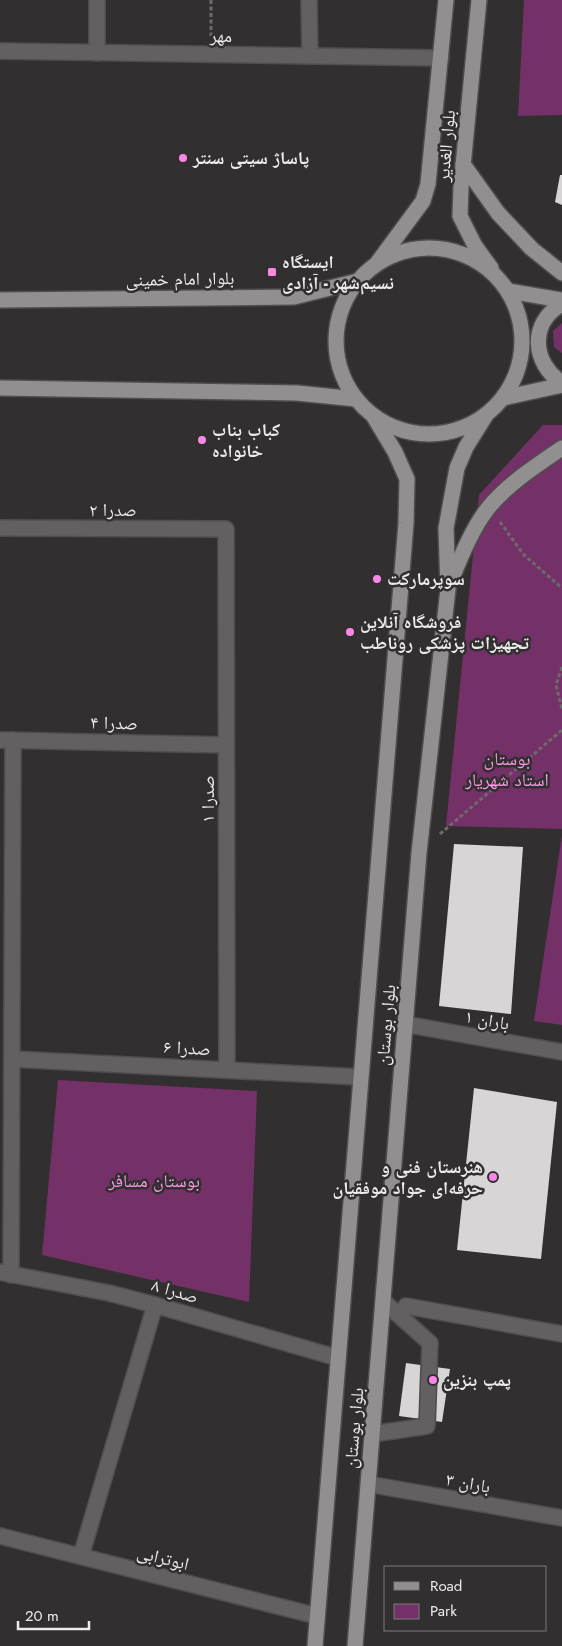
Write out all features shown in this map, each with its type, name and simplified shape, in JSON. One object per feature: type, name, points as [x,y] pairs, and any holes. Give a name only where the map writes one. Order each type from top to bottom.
[{"type":"main road","name":"بلوار الغدیر","points":[[376,265],[423,201],[428,184],[446,0]]},
{"type":"main road","name":"بلوار الغدیر","points":[[479,0],[463,164],[460,216],[475,246],[505,287]]},
{"type":"main road","points":[[463,164],[498,213],[532,249],[562,273]]},
{"type":"main road","points":[[428,248],[456,252],[482,264],[505,287],[518,312],[522,334],[521,356],[515,378],[503,398],[486,415],[465,427],[442,434],[418,434],[394,428],[374,417],[356,399],[343,377],[336,352],[337,327],[344,302],[358,281],[376,265],[401,252],[428,248]]},
{"type":"main road","name":"بلوار امام خمینی","points":[[0,300],[294,297],[358,281]]},
{"type":"main road","points":[[505,287],[562,300]]},
{"type":"main road","points":[[562,304],[555,308],[545,320],[539,334],[538,349],[543,364],[552,376],[562,384]]},
{"type":"main road","points":[[503,398],[562,384]]},
{"type":"main road","points":[[0,388],[297,393],[356,399]]},
{"type":"main road","name":"بلوار بوستان","points":[[355,1646],[419,853],[448,589],[446,528],[457,468],[466,447],[486,415]]},
{"type":"main road","name":"بلوار بوستان","points":[[315,1646],[405,533],[407,479],[395,452],[374,417]]},
{"type":"main road","points":[[448,589],[465,547],[489,507],[527,472],[562,448]]},
{"type":"street","points":[[97,0],[97,52]]},
{"type":"street","points":[[309,0],[310,56]]},
{"type":"street","name":"مهر","points":[[0,51],[441,58]]},
{"type":"street","name":"صدرا ۲","points":[[0,528],[226,529]]},
{"type":"street","name":"صدرا ۱","points":[[226,529],[227,1069]]},
{"type":"street","points":[[6,740],[12,1059],[6,1273]]},
{"type":"street","name":"صدرا ۴","points":[[6,740],[226,745]]},
{"type":"street","name":"باران ۱","points":[[404,1024],[562,1052]]},
{"type":"street","name":"صدرا ۶","points":[[12,1059],[360,1077]]},
{"type":"street","name":"صدرا ۸","points":[[6,1273],[109,1293],[338,1358]]},
{"type":"street","points":[[372,1434],[426,1426],[430,1343],[382,1301]]},
{"type":"street","points":[[82,1556],[155,1305]]},
{"type":"street","points":[[406,1306],[562,1334]]},
{"type":"street","name":"باران ۳","points":[[368,1484],[562,1518]]},
{"type":"street","name":"ابوترابی","points":[[0,1536],[317,1616]]},
{"type":"path","points":[[211,0],[211,54]]},
{"type":"path","points":[[489,507],[524,555],[562,588]]},
{"type":"path","points":[[562,667],[556,684],[562,709]]},
{"type":"path","points":[[419,853],[491,789],[562,730]]},
{"type":"green space","points":[[524,0],[562,0],[562,115],[518,116]]},
{"type":"green space","points":[[562,323],[562,353],[554,347],[553,331]]},
{"type":"green space","name":"بوستان استاد شهریار","points":[[543,425],[562,425],[562,829],[446,826],[479,495]]},
{"type":"green space","name":"بوستان استاد شهریار","points":[[562,835],[562,1025],[534,1021]]},
{"type":"green space","name":"بوستان مسافر","points":[[58,1080],[257,1091],[249,1302],[42,1255]]},
{"type":"building","points":[[560,175],[562,175],[562,205],[555,202]]},
{"type":"building","points":[[454,844],[523,847],[511,1014],[439,1006]]},
{"type":"building","points":[[474,1088],[557,1102],[541,1259],[457,1250]]},
{"type":"building","points":[[406,1363],[450,1369],[442,1422],[399,1416]]},
{"type":"place","name":"پاساژ سیتی سنتر","points":[[183,158]]},
{"type":"place","name":"ایستگاه نسیم‌شهر - آزادی","points":[[272,272]]},
{"type":"place","name":"کباب بناب خانواده","points":[[202,440]]},
{"type":"place","name":"سوپرمارکت","points":[[377,579]]},
{"type":"place","name":"فروشگاه آنلاین تجهیزات پزشکی روناطب","points":[[350,632]]},
{"type":"place","name":"هنرستان فنی و حرفه‌ای جواد موفقیان","points":[[493,1177]]},
{"type":"place","name":"پمپ بنزین","points":[[433,1380]]}]
